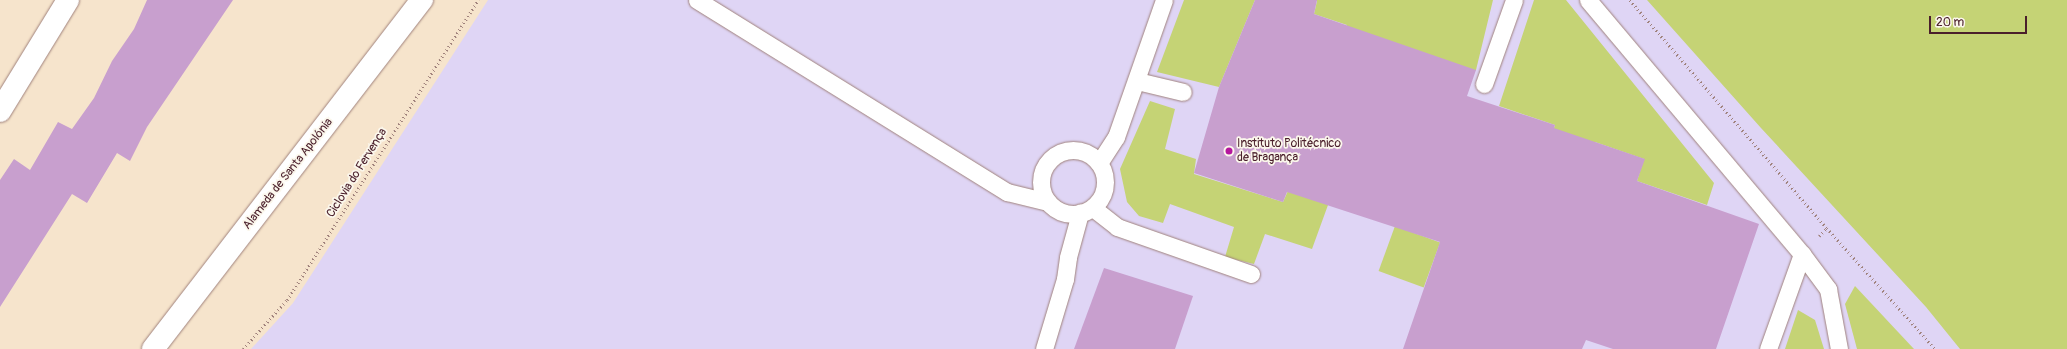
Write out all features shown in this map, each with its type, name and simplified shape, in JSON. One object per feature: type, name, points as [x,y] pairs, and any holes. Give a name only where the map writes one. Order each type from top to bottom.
[{"type":"street","points":[[0,111],[68,0]]},
{"type":"street","name":"Alameda de Santa Apolónia","points":[[153,349],[422,0]]},
{"type":"lane","points":[[697,0],[1007,192],[1048,202]]},
{"type":"lane","points":[[1099,163],[1116,137],[1164,0]]},
{"type":"lane","points":[[1484,84],[1514,0]]},
{"type":"lane","points":[[1588,0],[1802,254],[1828,289],[1838,349]]},
{"type":"lane","points":[[1137,80],[1183,92]]},
{"type":"lane","points":[[1078,151],[1092,155],[1099,163],[1104,171],[1106,182],[1100,201],[1086,210],[1064,213],[1048,202],[1043,193],[1041,183],[1042,173],[1047,164],[1054,157],[1063,152],[1078,151]]},
{"type":"lane","points":[[1086,210],[1118,226],[1188,247],[1251,274]]},
{"type":"lane","points":[[1044,349],[1065,280],[1068,257],[1086,210]]},
{"type":"lane","points":[[1768,349],[1802,254]]},
{"type":"path","name":"Ciclovia do Fervença","points":[[243,349],[287,300],[478,0]]},
{"type":"path","points":[[1630,0],[1827,228],[1935,349]]},
{"type":"path","points":[[1802,254],[1827,228]]},
{"type":"shaded area","name":"Instituto Politécnico de Bragança","points":[[488,0],[2067,0],[2067,349],[251,349],[293,303]]},
{"type":"green space","points":[[1184,0],[1255,0],[1219,87],[1157,72]]},
{"type":"green space","points":[[1314,0],[1493,0],[1476,70],[1328,205],[1312,249],[1265,234],[1254,264],[1225,257],[1234,227],[1170,204],[1163,223],[1139,216],[1127,202],[1120,169],[1150,101],[1175,109],[1165,149],[1196,159],[1194,174],[1283,202],[1291,184],[1347,25],[1314,14],[1317,1]]},
{"type":"green space","points":[[1534,0],[1566,0],[1714,183],[1707,205],[1637,181],[1644,159],[1595,142],[1556,251],[1516,238],[1555,125],[1499,106]]},
{"type":"green space","points":[[1647,0],[2067,0],[2067,349],[1960,349],[1926,307],[1761,128]]},
{"type":"green space","points":[[1395,226],[1440,242],[1424,288],[1379,271]]},
{"type":"green space","points":[[1855,286],[1914,349],[1857,349],[1845,304]]},
{"type":"green space","points":[[1798,310],[1815,320],[1824,349],[1785,349]]},
{"type":"building","points":[[147,0],[233,0],[147,127],[130,161],[117,153],[87,203],[72,194],[0,307],[0,180],[14,159],[30,170],[58,122],[72,129],[94,98],[112,61],[134,29]]},
{"type":"building","points":[[1255,0],[1317,0],[1314,14],[1476,70],[1467,96],[1555,125],[1554,128],[1645,159],[1637,181],[1759,224],[1716,349],[1613,349],[1586,340],[1582,349],[1403,349],[1440,242],[1287,192],[1283,202],[1194,173],[1219,87]]},
{"type":"building","points":[[1104,268],[1193,296],[1175,349],[1074,349]]},
{"type":"place","name":"Instituto Politécnico de Bragança","points":[[1229,151]]}]
